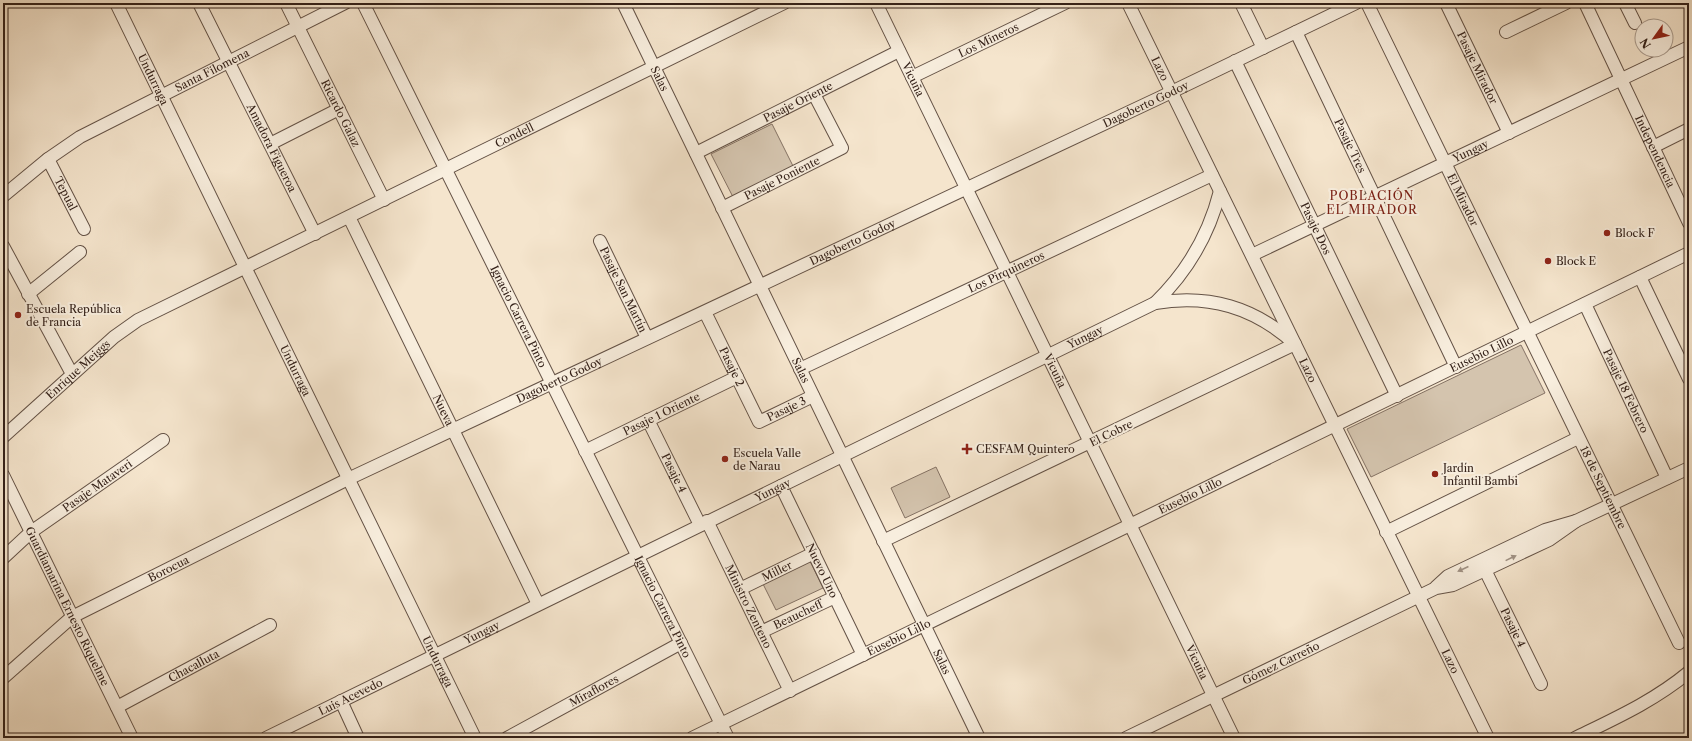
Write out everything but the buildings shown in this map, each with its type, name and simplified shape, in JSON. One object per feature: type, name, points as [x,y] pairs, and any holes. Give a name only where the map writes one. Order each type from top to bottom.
[{"type":"street","name":"Undurraga","points":[[116,3],[475,738]]},
{"type":"street","name":"Amadora Figueroa","points":[[199,3],[315,234]]},
{"type":"street","name":"Ricardo Galaz","points":[[286,3],[384,200]]},
{"type":"street","name":"Santa Filomena","points":[[3,196],[48,158],[87,134],[345,3]]},
{"type":"street","name":"Ignacio Carrera Pinto","points":[[362,3],[728,738]]},
{"type":"street","name":"Salas","points":[[623,3],[979,738]]},
{"type":"street","name":"Condell","points":[[245,268],[784,3]]},
{"type":"street","name":"Vicuña","points":[[876,3],[1234,738]]},
{"type":"street","name":"Los Mineros","points":[[912,77],[1065,3]]},
{"type":"street","name":"Lazo","points":[[1128,3],[1488,738]]},
{"type":"street","points":[[1241,3],[1263,48]]},
{"type":"street","name":"Dagoberto Godoy","points":[[348,479],[1172,92],[1356,3]]},
{"type":"street","name":"El Mirador","points":[[1367,3],[1527,332]]},
{"type":"street","name":"Pasaje Mirador","points":[[1446,3],[1509,133]]},
{"type":"street","points":[[1506,32],[1566,3]]},
{"type":"street","name":"Independencia","points":[[1585,3],[1689,223]]},
{"type":"street","points":[[1625,3],[1634,21]]},
{"type":"street","name":"Pasaje Tres","points":[[1296,32],[1456,367]]},
{"type":"street","name":"Yungay","points":[[1252,255],[1689,47]]},
{"type":"street","name":"Pasaje Oriente","points":[[696,153],[899,51]]},
{"type":"street","name":"Pasaje Dos","points":[[1235,61],[1397,396]]},
{"type":"street","name":"Pasaje Poniente","points":[[722,208],[842,148],[814,94]]},
{"type":"street","points":[[270,144],[339,110]]},
{"type":"street","points":[[1653,147],[1689,129]]},
{"type":"street","name":"Tepual","points":[[48,158],[84,229]]},
{"type":"street","name":"Los Pirquineros","points":[[800,369],[1212,175]]},
{"type":"street","name":"Yungay","points":[[434,655],[1155,303],[1178,279],[1197,251],[1211,221],[1220,190]]},
{"type":"street","name":"Nueva","points":[[349,217],[538,604]]},
{"type":"street","name":"Pasaje San Martín","points":[[600,241],[647,338]]},
{"type":"street","points":[[3,246],[72,374]]},
{"type":"street","points":[[28,294],[80,252]]},
{"type":"street","name":"Eusebio Lillo","points":[[692,738],[1689,253]]},
{"type":"street","name":"Enrique Meiggs","points":[[3,437],[114,337],[138,320],[245,268]]},
{"type":"street","points":[[1640,277],[1689,379]]},
{"type":"street","name":"Yungay","points":[[1155,303],[1202,300],[1233,307],[1254,315],[1272,326],[1295,344]]},
{"type":"street","name":"Pasaje 18 Febrero","points":[[1585,304],[1667,478]]},
{"type":"street","name":"Pasaje 2","points":[[705,312],[759,422]]},
{"type":"street","name":"18 de Septiembre","points":[[1527,332],[1679,644]]},
{"type":"street","name":"El Cobre","points":[[883,541],[1295,344]]},
{"type":"street","name":"Pasaje 1 Oriente","points":[[585,451],[737,377]]},
{"type":"street","name":"Pasaje 3","points":[[759,422],[813,396]]},
{"type":"street","name":"Pasaje 4","points":[[648,420],[703,523]]},
{"type":"street","points":[[1386,532],[1578,438]]},
{"type":"street","name":"Pasaje Mataveri","points":[[3,558],[31,532],[163,440]]},
{"type":"street","name":"Gómez Carreño","points":[[1126,738],[1418,596],[1436,588],[1453,584],[1549,540],[1576,521],[1689,468]]},
{"type":"street","name":"Guardiamarina Ernesto Riquelme","points":[[3,475],[132,738]]},
{"type":"street","name":"Borocua","points":[[3,678],[72,617],[348,479]]},
{"type":"street","name":"Nuevo Uno","points":[[781,486],[863,655]]},
{"type":"street","name":"Gómez Carreño","points":[[1436,588],[1448,576],[1545,530],[1576,521]]},
{"type":"street","name":"Ministro Zenteno","points":[[703,523],[740,588],[790,691]]},
{"type":"street","name":"Miller","points":[[740,588],[814,553]]},
{"type":"street","name":"Pasaje 4","points":[[1485,570],[1541,684]]},
{"type":"street","name":"Beaucheff","points":[[761,632],[835,597]]},
{"type":"street","name":"Chacalluta","points":[[117,706],[270,625]]},
{"type":"street","name":"Miraflores","points":[[507,738],[681,643]]},
{"type":"street","name":"Luis Acevedo","points":[[266,738],[434,655]]},
{"type":"street","points":[[1575,738],[1614,720],[1660,694],[1689,672]]},
{"type":"street","points":[[341,701],[358,738]]},
{"type":"shaded area","points":[[772,124],[793,166],[733,197],[711,154]]},
{"type":"shaded area","points":[[1521,345],[1545,393],[1371,477],[1347,429]]},
{"type":"shaded area","points":[[936,467],[950,497],[905,518],[891,488]]},
{"type":"shaded area","points":[[809,559],[823,588],[776,610],[762,582]]},
{"type":"place","name":"Block F","points":[[1607,233]]},
{"type":"place","name":"Block E","points":[[1548,261]]},
{"type":"place","name":"Escuela República de Francia","points":[[18,315]]},
{"type":"place","name":"CESFAM Quintero","points":[[967,449]]},
{"type":"place","name":"Escuela Valle de Narau","points":[[725,459]]},
{"type":"place","name":"Jardín Infantil Bambi","points":[[1435,474]]},
{"type":"district","name":"POBLACIÓN EL MIRADOR","points":[[1372,203]]}]
